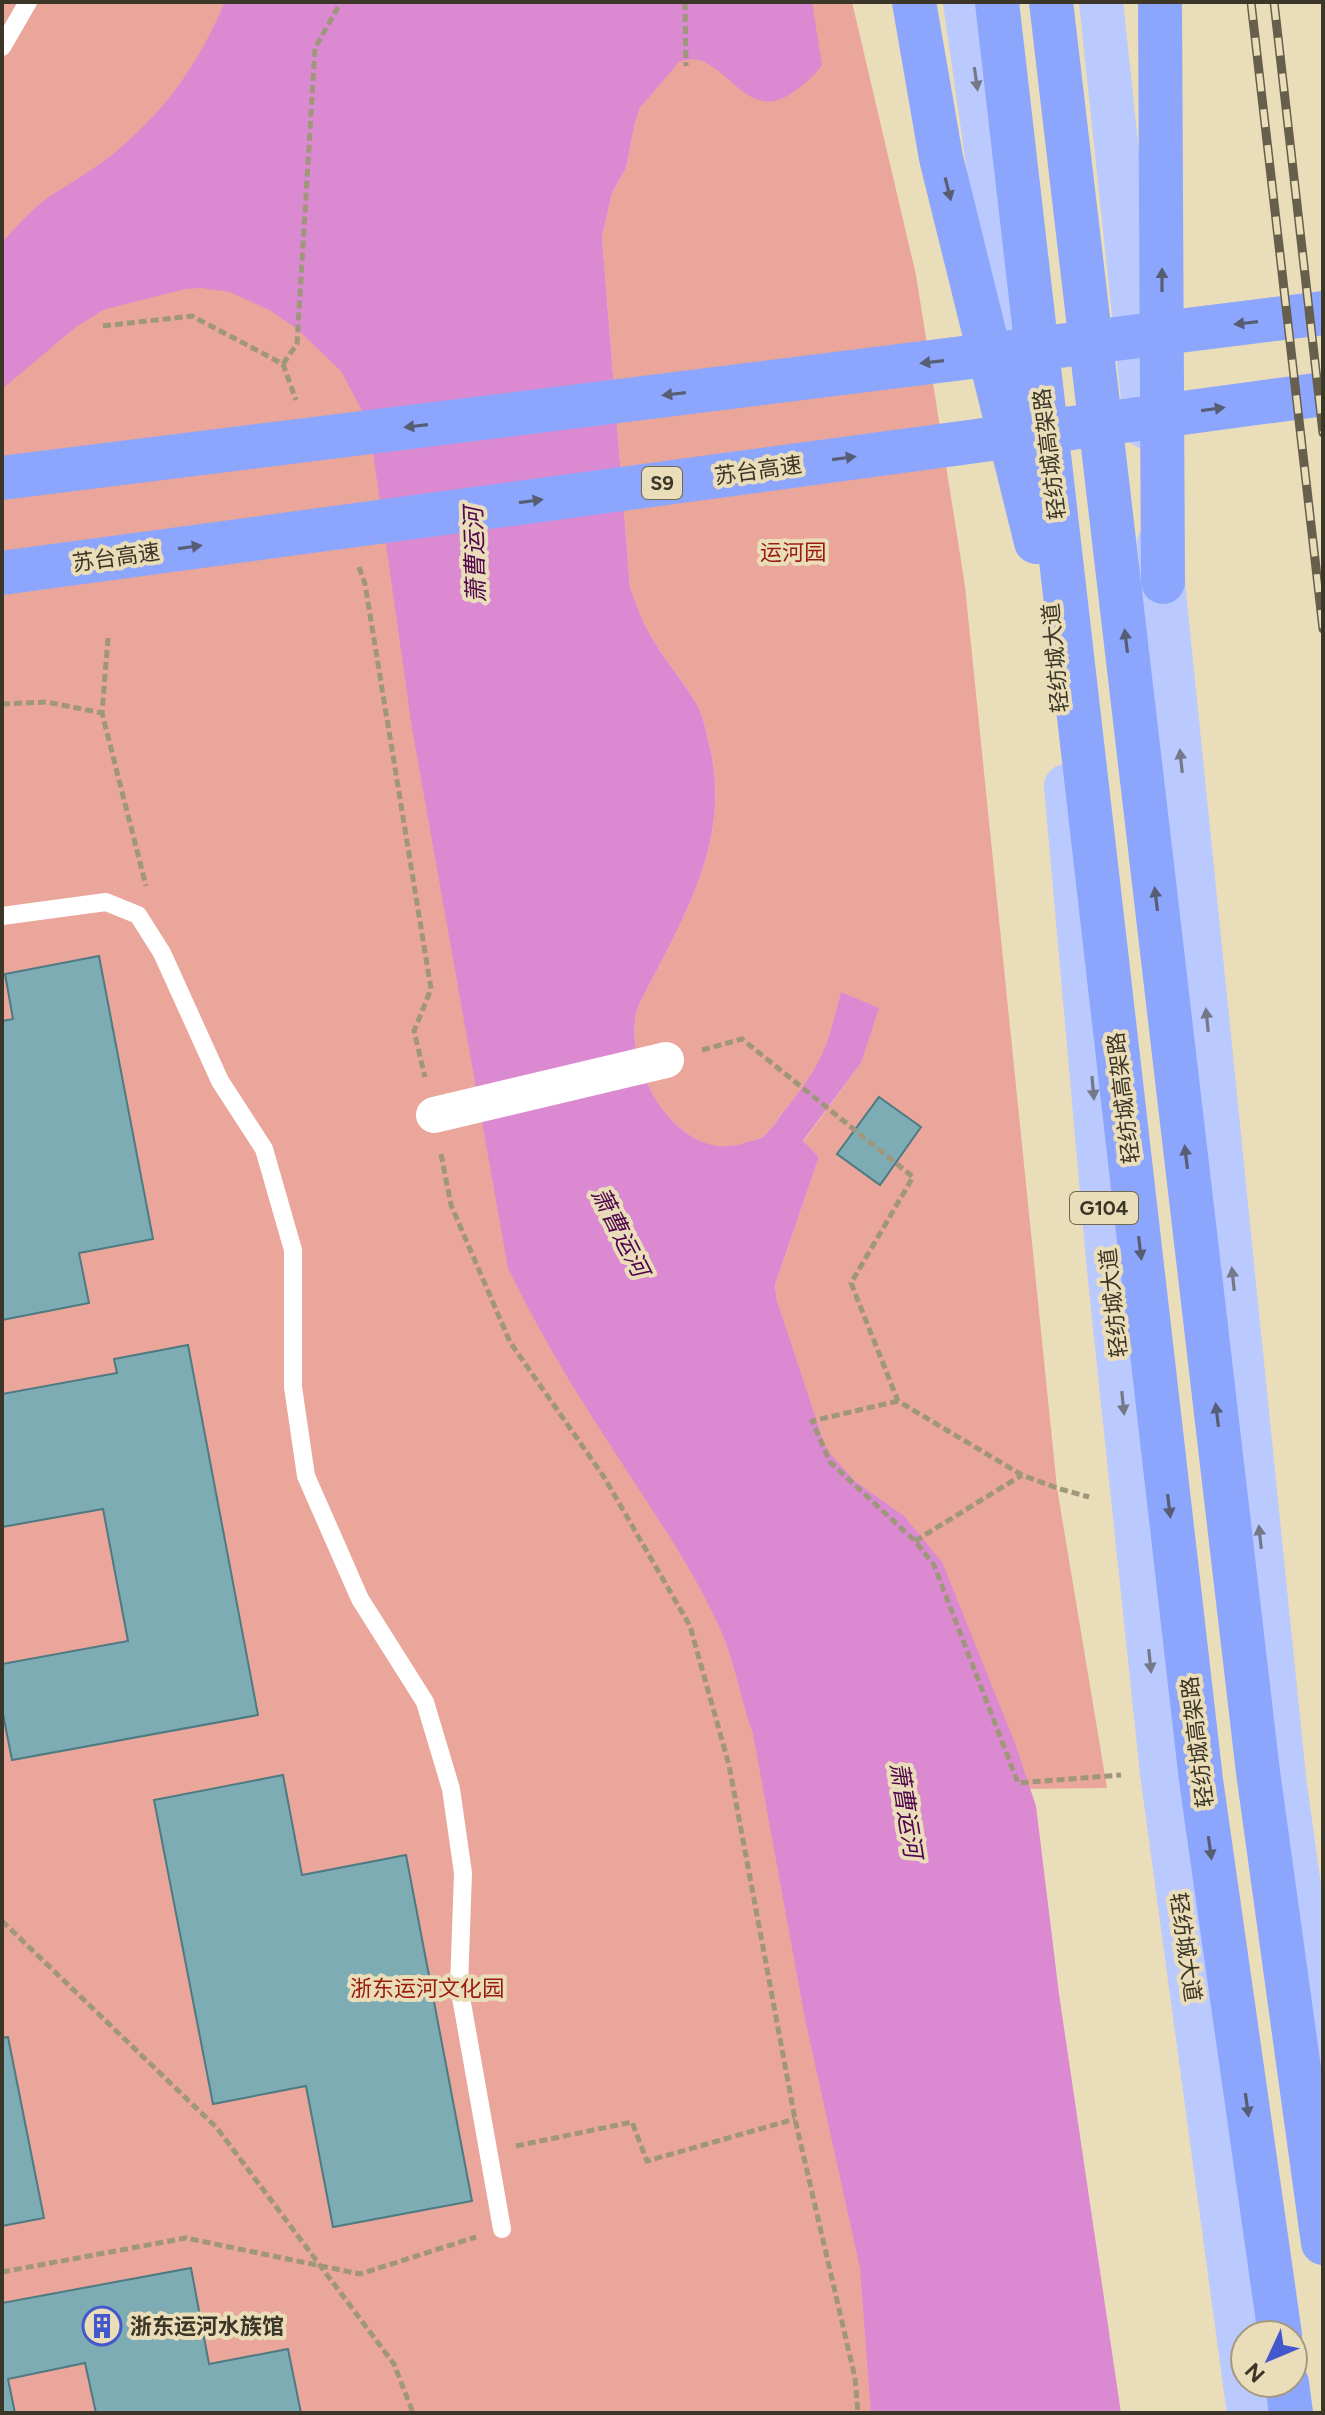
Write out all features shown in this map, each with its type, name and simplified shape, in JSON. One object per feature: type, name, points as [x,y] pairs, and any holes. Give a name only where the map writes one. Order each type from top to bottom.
[{"type":"highway","points":[[914,2],[941,158],[1049,595]]},
{"type":"highway","name":"轻纺城高架路","points":[[997,2],[1201,1780],[1278,2319]]},
{"type":"highway","points":[[1051,2],[1258,1772],[1323,2243]]},
{"type":"highway","points":[[1160,2],[1163,582]]},
{"type":"highway","points":[[2,478],[1323,313]]},
{"type":"highway","name":"苏台高速","points":[[2,573],[1323,394]]},
{"type":"main road","name":"轻纺城大道","points":[[965,2],[1049,595],[1109,1270],[1162,1773],[1249,2413]]},
{"type":"main road","points":[[1101,2],[1284,1778],[1323,2060]]},
{"type":"street","points":[[434,1115],[666,1060]]},
{"type":"lane","points":[[2,47],[28,2]]},
{"type":"lane","points":[[2,916],[106,902],[138,915],[162,953],[220,1081],[264,1149],[293,1250],[293,1387],[306,1476],[360,1599],[425,1702],[451,1789],[463,1873],[459,1986],[502,2229]]},
{"type":"path","points":[[283,364],[297,344],[315,48],[341,2]]},
{"type":"path","points":[[685,2],[686,66]]},
{"type":"path","points":[[103,326],[192,316],[283,364],[299,408]]},
{"type":"path","points":[[354,554],[365,584],[431,989],[414,1031],[451,1205],[510,1342],[604,1477],[690,1626],[729,1765],[795,2119],[855,2378],[858,2413]]},
{"type":"path","points":[[108,638],[102,713],[162,953]]},
{"type":"path","points":[[2,704],[47,702],[102,713]]},
{"type":"path","points":[[666,1060],[742,1039],[913,1177],[851,1283],[898,1401],[1022,1475],[1134,1510]]},
{"type":"path","points":[[898,1401],[812,1421],[830,1462],[915,1541],[934,1565],[1018,1783],[1162,1773]]},
{"type":"path","points":[[915,1541],[1022,1475]]},
{"type":"path","points":[[2,1921],[217,2128],[394,2364],[413,2413]]},
{"type":"path","points":[[488,2151],[632,2122],[647,2161],[795,2119]]},
{"type":"path","points":[[2,2272],[186,2238],[360,2274],[502,2229]]},
{"type":"green space","name":"浙东运河文化园","points":[[2,2],[455,2],[390,313],[783,1606],[934,2413],[2,2413]]},
{"type":"green space","name":"运河园","points":[[675,2],[852,2],[916,275],[965,586],[1057,1488],[1107,1788],[1013,1789],[825,1466],[775,1285],[819,1157],[803,1142],[861,1063],[841,993],[826,1046],[812,1073],[767,1134],[747,1143],[722,1147],[699,1140],[678,1126],[660,1105],[646,1081],[637,1055],[634,1030],[638,1007],[699,881],[709,848],[714,815],[715,780],[701,712],[651,637],[630,587],[602,237],[612,193],[626,168],[640,108],[680,60]]},
{"type":"water","name":"萧曹运河","points":[[225,2],[812,2],[822,65],[803,85],[780,99],[766,101],[755,98],[697,59],[680,61],[640,108],[626,168],[612,193],[602,237],[630,587],[651,637],[698,708],[707,733],[715,780],[709,848],[686,913],[638,1007],[634,1030],[637,1055],[646,1081],[660,1105],[678,1126],[699,1140],[722,1146],[747,1142],[767,1134],[812,1072],[826,1045],[841,992],[879,1008],[861,1063],[803,1141],[819,1157],[775,1285],[777,1301],[825,1446],[855,1481],[904,1516],[942,1562],[1015,1743],[1036,1806],[1059,1994],[1121,2413],[871,2413],[860,2268],[805,2019],[753,1734],[729,1651],[692,1575],[566,1375],[508,1268],[412,728],[369,424],[341,371],[297,329],[271,311],[230,292],[200,288],[103,310],[76,327],[2,389],[2,242],[41,203],[109,157],[153,117],[193,65]]},
{"type":"building","points":[[99,956],[153,1239],[79,1253],[89,1303],[2,1320],[2,1021],[13,1019],[5,974]]},
{"type":"building","points":[[879,1097],[921,1127],[880,1185],[837,1154]]},
{"type":"building","points":[[188,1345],[258,1715],[12,1760],[2,1709],[2,1664],[128,1641],[103,1509],[2,1527],[2,1394],[117,1373],[114,1359]]},
{"type":"building","points":[[283,1775],[302,1875],[406,1855],[472,2201],[333,2227],[306,2086],[213,2104],[154,1800]]},
{"type":"building","points":[[8,2037],[44,2218],[2,2226],[2,2038]]},
{"type":"building","name":"浙东运河水族馆","points":[[191,2268],[209,2364],[288,2349],[301,2413],[96,2413],[85,2363],[8,2379],[15,2413],[2,2413],[2,2303]]},
{"type":"railway","points":[[1251,2],[1323,629]]},
{"type":"railway","points":[[1274,2],[1323,433]]},
{"type":"place","name":"浙东运河水族馆","points":[[102,2326]]}]
